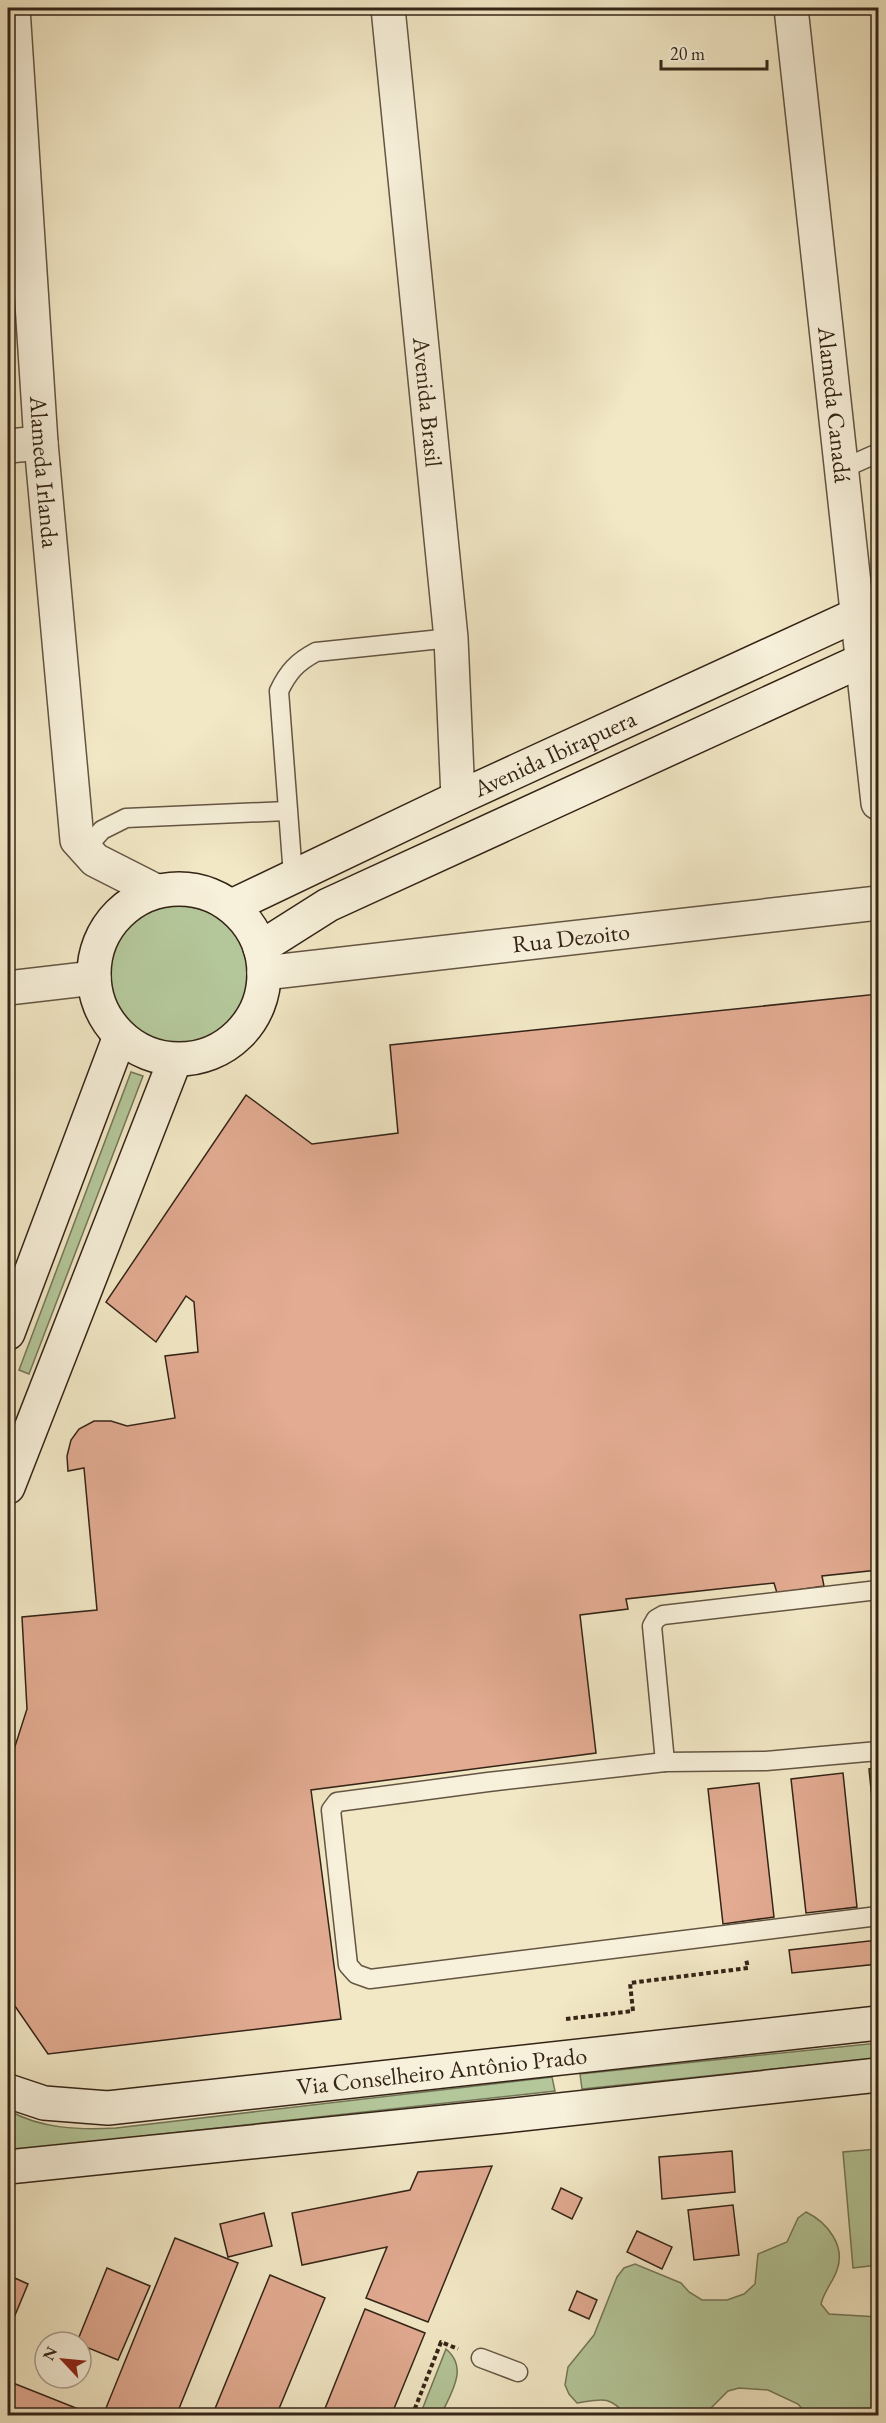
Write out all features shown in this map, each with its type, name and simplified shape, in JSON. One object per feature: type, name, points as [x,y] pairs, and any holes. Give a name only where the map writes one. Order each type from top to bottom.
[{"type":"main road","name":"Alameda Irlanda","points":[[14,8],[12,54],[41,443],[77,840],[85,849]]},
{"type":"main road","name":"Avenida Brasil","points":[[388,8],[451,638],[458,798]]},
{"type":"main road","name":"Alameda Canadá","points":[[792,8],[842,469],[868,609],[879,803]]},
{"type":"main road","points":[[8,446],[41,443]]},
{"type":"main road","name":"Avenida Ibirapuera","points":[[232,906],[458,798],[868,609]]},
{"type":"main road","name":"Avenida Ibirapuera","points":[[262,961],[328,905],[871,656]]},
{"type":"main road","points":[[85,849],[94,860],[156,891]]},
{"type":"main road","points":[[184,889],[209,894],[232,906],[249,925],[262,961],[258,1007],[238,1036],[209,1054],[175,1060],[145,1053],[120,1036],[101,1010],[94,978],[94,964],[101,939],[115,917],[135,901],[156,891],[184,889]]},
{"type":"main road","name":"Rua Dezoito","points":[[262,961],[879,903]]},
{"type":"main road","points":[[8,988],[94,978]]},
{"type":"main road","points":[[8,1333],[120,1036]]},
{"type":"main road","points":[[8,1487],[175,1060]]},
{"type":"main road","name":"Via Conselheiro Antônio Prado","points":[[8,2091],[44,2103],[108,2108],[879,2023]]},
{"type":"main road","name":"Via Conselheiro Antônio Prado","points":[[8,2167],[879,2075]]},
{"type":"lane","points":[[842,469],[879,453]]},
{"type":"lane","points":[[293,876],[279,691],[287,674],[299,660],[315,652],[451,638]]},
{"type":"lane","points":[[85,849],[102,830],[126,818],[287,811]]},
{"type":"lane","points":[[665,1762],[652,1626],[656,1619],[663,1615],[879,1590]]},
{"type":"lane","points":[[879,1751],[766,1761],[665,1762],[337,1802],[331,1810],[348,1965],[356,1974],[370,1979],[879,1916]]},
{"type":"lane","points":[[481,2358],[518,2372]]},
{"type":"path","points":[[412,2415],[441,2342],[481,2358]]},
{"type":"green space","points":[[179,906],[205,911],[228,926],[243,949],[248,975],[243,1001],[228,1024],[205,1039],[179,1044],[153,1039],[130,1024],[115,1001],[110,975],[115,949],[130,926],[153,911]]},
{"type":"green space","points":[[131,1072],[143,1076],[29,1374],[19,1370]]},
{"type":"green space","points":[[878,2043],[878,2058],[582,2089],[580,2074]]},
{"type":"green space","points":[[552,2077],[555,2091],[8,2151],[8,2110],[47,2125],[88,2129],[116,2128]]},
{"type":"green space","points":[[878,2149],[878,2265],[853,2268],[843,2152]]},
{"type":"green space","points":[[806,2212],[827,2228],[839,2252],[837,2270],[821,2304],[829,2314],[878,2317],[878,2405],[870,2415],[808,2415],[798,2404],[768,2390],[739,2388],[728,2391],[703,2416],[626,2415],[610,2401],[577,2403],[569,2394],[565,2385],[568,2367],[594,2335],[617,2277],[624,2268],[635,2264],[681,2283],[689,2292],[702,2300],[727,2300],[744,2294],[755,2284],[758,2254],[787,2242],[798,2218]]},
{"type":"green space","points":[[446,2349],[453,2356],[456,2364],[456,2381],[453,2389],[441,2415],[420,2415]]},
{"type":"building","points":[[878,994],[878,1570],[822,1576],[824,1586],[777,1593],[774,1583],[626,1599],[628,1609],[580,1615],[596,1753],[311,1790],[341,2019],[48,2054],[8,1996],[8,1768],[27,1709],[22,1617],[97,1610],[84,1468],[68,1471],[67,1456],[71,1440],[79,1429],[94,1421],[111,1421],[127,1426],[175,1418],[165,1356],[198,1352],[194,1302],[186,1296],[156,1342],[106,1302],[246,1095],[312,1144],[398,1133],[390,1045]]},
{"type":"building","points":[[878,1768],[878,1859],[869,1769]]},
{"type":"building","points":[[843,1773],[857,1907],[806,1913],[791,1779]]},
{"type":"building","points":[[759,1783],[774,1917],[723,1924],[708,1789]]},
{"type":"building","points":[[878,1940],[878,1964],[792,1973],[789,1950]]},
{"type":"building","points":[[732,2151],[735,2192],[662,2199],[659,2157]]},
{"type":"building","points":[[492,2166],[428,2322],[366,2298],[387,2247],[302,2265],[292,2213],[410,2190],[418,2172]]},
{"type":"building","points":[[561,2188],[582,2198],[572,2219],[552,2209]]},
{"type":"building","points":[[733,2205],[739,2255],[694,2260],[688,2210]]},
{"type":"building","points":[[264,2213],[272,2246],[228,2257],[220,2224]]},
{"type":"building","points":[[637,2231],[672,2247],[662,2269],[627,2252]]},
{"type":"building","points":[[175,2238],[238,2263],[176,2416],[123,2416],[106,2408]]},
{"type":"building","points":[[107,2268],[150,2286],[118,2360],[93,2350],[93,2330],[82,2330]]},
{"type":"building","points":[[8,2275],[28,2284],[8,2332]]},
{"type":"building","points":[[270,2275],[325,2298],[276,2416],[212,2416]]},
{"type":"building","points":[[577,2291],[597,2300],[589,2319],[569,2310]]},
{"type":"building","points":[[365,2309],[425,2333],[391,2416],[322,2416]]},
{"type":"building","points":[[8,2381],[96,2416],[8,2416]]}]
